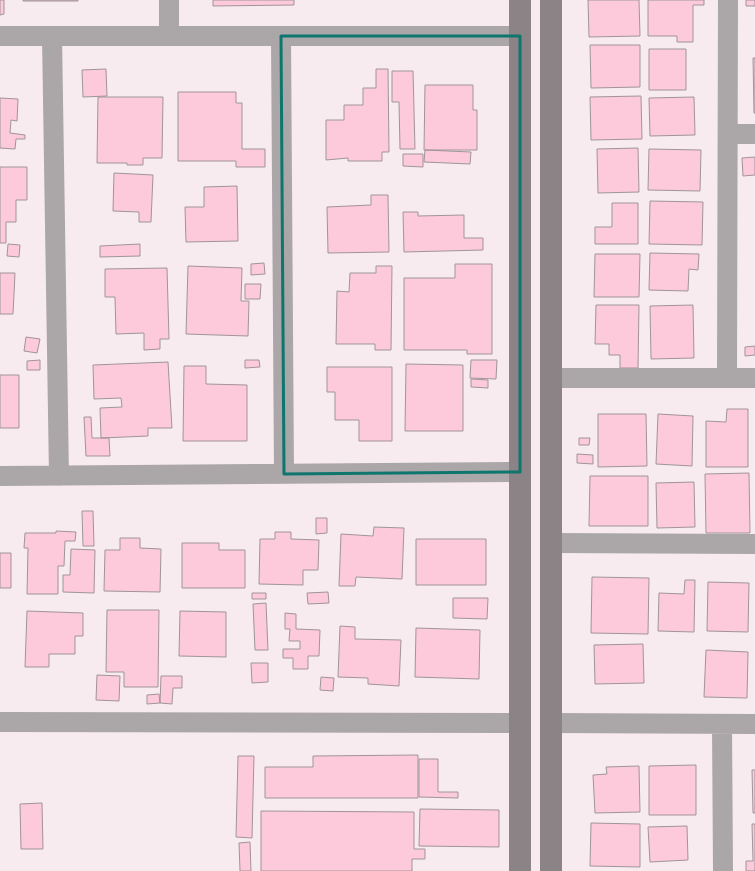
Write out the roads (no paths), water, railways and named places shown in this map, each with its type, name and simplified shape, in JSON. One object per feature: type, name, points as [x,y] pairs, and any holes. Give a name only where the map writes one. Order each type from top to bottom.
[{"type":"street","points":[[169,0],[169,36]]},
{"type":"street","points":[[520,0],[520,871]]},
{"type":"street","points":[[551,0],[551,871]]},
{"type":"street","points":[[727,378],[728,0]]},
{"type":"street","points":[[0,36],[520,36]]},
{"type":"street","points":[[52,36],[59,476]]},
{"type":"street","points":[[281,36],[284,474]]},
{"type":"street","points":[[728,134],[755,134]]},
{"type":"street","points":[[551,378],[755,378]]},
{"type":"street","points":[[0,476],[520,472]]},
{"type":"street","points":[[551,543],[755,544]]},
{"type":"street","points":[[0,722],[520,723]]},
{"type":"street","points":[[520,723],[547,871]]},
{"type":"street","points":[[551,723],[755,724]]},
{"type":"street","points":[[722,724],[723,871]]}]
